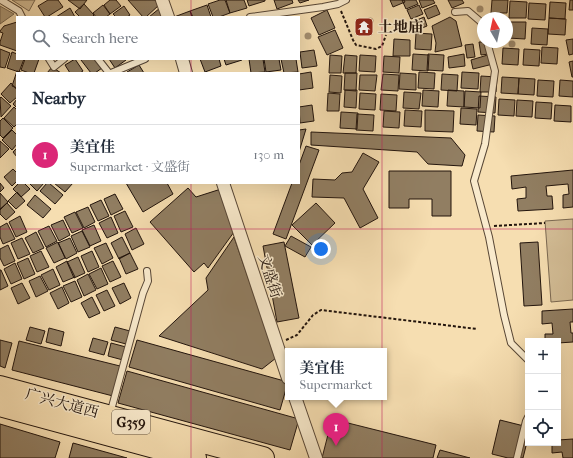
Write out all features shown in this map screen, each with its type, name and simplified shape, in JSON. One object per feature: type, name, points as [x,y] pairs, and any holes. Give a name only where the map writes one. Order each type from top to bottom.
[{"type":"highway","name":"广兴大道西","points":[[0,386],[262,458]]},
{"type":"highway","name":"广兴大道西","points":[[0,405],[195,458]]},
{"type":"street","points":[[162,0],[168,16]]},
{"type":"street","points":[[182,60],[186,72]]},
{"type":"street","name":"文盛街","points":[[222,184],[285,370]]},
{"type":"street","points":[[295,400],[316,458]]},
{"type":"lane","points":[[1,0],[19,11],[22,16]]},
{"type":"lane","points":[[257,16],[323,7],[338,4],[346,0]]},
{"type":"lane","points":[[455,12],[468,11],[477,19]]},
{"type":"lane","points":[[489,48],[495,71],[485,144],[474,181],[492,249],[511,343],[525,357]]},
{"type":"lane","points":[[50,60],[54,67],[63,60]]},
{"type":"lane","points":[[99,60],[109,72]]},
{"type":"lane","points":[[112,72],[142,60]]},
{"type":"lane","points":[[109,416],[143,293],[148,281],[147,271]]},
{"type":"lane","points":[[517,458],[525,425]]},
{"type":"path","points":[[338,4],[356,45],[376,49],[382,46],[386,35]]},
{"type":"path","points":[[486,227],[545,222]]},
{"type":"path","points":[[276,345],[297,334],[313,314],[321,310],[477,329]]},
{"type":"shaded area","points":[[12,0],[35,0],[29,11]]},
{"type":"shaded area","points":[[0,6],[14,14],[0,24]]},
{"type":"shaded area","points":[[573,219],[573,300],[551,302],[545,221]]},
{"type":"building","points":[[48,0],[58,0],[63,7],[49,16],[44,16],[38,6]]},
{"type":"building","points":[[68,0],[87,0],[80,9]]},
{"type":"building","points":[[110,0],[116,0],[121,6],[110,14],[104,5]]},
{"type":"building","points":[[128,0],[155,0],[159,5],[147,16],[142,16]]},
{"type":"building","points":[[225,0],[230,13],[222,16],[213,16],[208,4]]},
{"type":"building","points":[[226,0],[244,0],[247,8],[230,13]]},
{"type":"building","points":[[247,0],[265,0],[265,1],[249,6]]},
{"type":"building","points":[[274,0],[292,0],[293,3],[277,9]]},
{"type":"building","points":[[298,0],[309,0],[300,3]]},
{"type":"building","points":[[390,0],[404,0],[405,2],[393,7]]},
{"type":"building","points":[[402,0],[416,0],[418,4],[406,9]]},
{"type":"building","points":[[419,0],[433,0],[435,3],[422,8]]},
{"type":"building","points":[[448,0],[462,0],[464,3],[452,8]]},
{"type":"building","points":[[492,0],[508,0],[507,12],[491,12]]},
{"type":"building","points":[[570,0],[573,0],[573,10],[569,10]]},
{"type":"building","points":[[510,1],[527,2],[526,18],[513,18],[513,12],[509,12]]},
{"type":"building","points":[[550,2],[566,3],[565,19],[549,18]]},
{"type":"building","points":[[529,3],[546,4],[545,20],[528,19]]},
{"type":"building","points":[[84,4],[94,15],[79,16],[75,12]]},
{"type":"building","points":[[103,5],[110,14],[107,16],[95,16],[93,13]]},
{"type":"building","points":[[207,5],[211,16],[192,16],[190,11]]},
{"type":"building","points":[[419,5],[423,14],[411,19],[407,10]]},
{"type":"building","points":[[436,5],[440,14],[428,19],[424,10]]},
{"type":"building","points":[[124,6],[130,15],[115,16],[113,14]]},
{"type":"building","points":[[70,8],[74,16],[58,16]]},
{"type":"building","points":[[160,8],[164,16],[150,16]]},
{"type":"building","points":[[327,10],[335,28],[319,35],[311,18]]},
{"type":"building","points":[[190,11],[192,16],[177,16]]},
{"type":"building","points":[[424,17],[427,26],[415,31],[412,22]]},
{"type":"building","points":[[450,17],[456,21],[462,46],[435,52],[436,43],[432,26]]},
{"type":"building","points":[[549,18],[566,19],[565,35],[548,34]]},
{"type":"building","points":[[16,22],[16,51],[0,45],[3,33],[0,31],[4,26]]},
{"type":"building","points":[[513,22],[526,22],[525,39],[513,38]]},
{"type":"building","points":[[532,28],[548,29],[547,45],[531,44]]},
{"type":"building","points":[[335,30],[343,48],[327,55],[318,37]]},
{"type":"building","points":[[416,33],[432,34],[431,50],[415,49]]},
{"type":"building","points":[[394,39],[410,40],[410,56],[393,56]]},
{"type":"building","points":[[573,39],[573,54],[569,55],[566,40]]},
{"type":"building","points":[[473,44],[475,57],[467,58],[465,45]]},
{"type":"building","points":[[542,47],[558,48],[557,64],[541,63]]},
{"type":"building","points":[[480,48],[488,48],[489,54],[481,55]]},
{"type":"building","points":[[503,48],[519,49],[518,65],[502,64]]},
{"type":"building","points":[[0,49],[10,53],[5,68],[0,67]]},
{"type":"building","points":[[524,49],[540,50],[539,66],[523,65]]},
{"type":"building","points":[[314,50],[317,66],[302,68],[300,52]]},
{"type":"building","points":[[12,52],[16,54],[16,60],[24,60],[19,72],[7,68]]},
{"type":"building","points":[[413,54],[429,55],[428,71],[412,70]]},
{"type":"building","points":[[428,54],[444,55],[443,71],[427,70]]},
{"type":"building","points":[[464,54],[465,66],[449,68],[448,57]]},
{"type":"building","points":[[491,54],[493,64],[473,69],[471,60]]},
{"type":"building","points":[[330,55],[342,56],[341,73],[329,73]]},
{"type":"building","points":[[345,55],[357,56],[356,73],[343,73]]},
{"type":"building","points":[[360,55],[376,56],[375,72],[359,71]]},
{"type":"building","points":[[384,56],[400,57],[399,73],[383,72]]},
{"type":"building","points":[[25,60],[39,60],[34,72],[21,70]]},
{"type":"building","points":[[76,60],[83,71],[69,72],[65,65]]},
{"type":"building","points":[[81,60],[96,60],[102,68],[96,72],[90,72]]},
{"type":"building","points":[[110,60],[126,60],[115,68]]},
{"type":"building","points":[[200,60],[219,60],[221,66],[205,72]]},
{"type":"building","points":[[224,60],[242,60],[226,65]]},
{"type":"building","points":[[249,60],[263,60],[265,72],[251,72]]},
{"type":"building","points":[[264,60],[279,60],[281,70],[266,72]]},
{"type":"building","points":[[281,60],[296,60],[298,72],[284,72]]},
{"type":"building","points":[[573,61],[573,77],[572,77],[569,62]]},
{"type":"building","points":[[139,65],[143,72],[127,72]]},
{"type":"building","points":[[52,67],[60,72],[48,72]]},
{"type":"building","points":[[311,72],[313,88],[300,90],[300,74]]},
{"type":"building","points":[[419,72],[435,73],[434,89],[418,88]]},
{"type":"building","points":[[462,72],[479,73],[478,89],[461,88]]},
{"type":"building","points":[[345,73],[357,73],[356,91],[344,90]]},
{"type":"building","points":[[400,73],[416,74],[416,90],[399,89]]},
{"type":"building","points":[[16,74],[16,88],[12,86]]},
{"type":"building","points":[[383,74],[399,75],[398,91],[381,90]]},
{"type":"building","points":[[442,74],[458,75],[457,91],[441,90]]},
{"type":"building","points":[[330,75],[342,76],[341,93],[329,92]]},
{"type":"building","points":[[360,75],[377,75],[375,91],[359,90]]},
{"type":"building","points":[[481,76],[497,77],[496,92],[480,92]]},
{"type":"building","points":[[502,77],[519,78],[518,94],[501,93]]},
{"type":"building","points":[[519,78],[535,79],[534,95],[518,94]]},
{"type":"building","points":[[538,80],[554,81],[553,97],[537,96]]},
{"type":"building","points":[[560,80],[573,81],[573,97],[559,96]]},
{"type":"building","points":[[11,83],[16,89],[16,98],[10,103],[1,94]]},
{"type":"building","points":[[345,90],[357,90],[356,108],[344,107]]},
{"type":"building","points":[[423,90],[439,91],[438,107],[422,106]]},
{"type":"building","points":[[448,90],[464,91],[464,107],[447,106]]},
{"type":"building","points":[[465,91],[481,92],[480,108],[464,107]]},
{"type":"building","points":[[404,92],[421,93],[419,109],[403,108]]},
{"type":"building","points":[[328,93],[340,94],[339,111],[327,111]]},
{"type":"building","points":[[360,93],[376,94],[375,110],[359,109]]},
{"type":"building","points":[[381,94],[397,95],[396,111],[380,110]]},
{"type":"building","points":[[479,96],[496,97],[495,113],[478,112]]},
{"type":"building","points":[[1,97],[11,106],[1,117],[0,98]]},
{"type":"building","points":[[499,99],[515,100],[514,116],[498,115]]},
{"type":"building","points":[[16,100],[16,107],[13,104]]},
{"type":"building","points":[[517,100],[533,101],[532,117],[516,116]]},
{"type":"building","points":[[536,102],[552,103],[551,119],[535,118]]},
{"type":"building","points":[[312,105],[314,121],[300,123],[300,107]]},
{"type":"building","points":[[555,105],[571,106],[571,122],[554,121]]},
{"type":"building","points":[[14,107],[16,109],[16,125],[14,127],[4,118]]},
{"type":"building","points":[[461,108],[477,109],[476,125],[460,124]]},
{"type":"building","points":[[405,110],[422,111],[421,127],[404,126]]},
{"type":"building","points":[[425,110],[454,111],[453,132],[425,131]]},
{"type":"building","points":[[384,111],[400,112],[399,128],[383,127]]},
{"type":"building","points":[[341,112],[358,113],[357,129],[340,128]]},
{"type":"building","points":[[357,114],[374,115],[373,131],[356,130]]},
{"type":"building","points":[[478,115],[495,116],[494,132],[477,131]]},
{"type":"building","points":[[3,118],[13,128],[3,138],[0,135],[0,121]]},
{"type":"building","points":[[306,129],[300,149],[300,130]]},
{"type":"building","points":[[12,130],[16,134],[16,145],[12,150],[2,140]]},
{"type":"building","points":[[311,132],[451,138],[465,155],[462,166],[428,164],[417,152],[311,145]]},
{"type":"building","points":[[0,141],[9,149],[0,158]]},
{"type":"building","points":[[306,146],[319,150],[286,239],[273,234],[292,184],[300,184],[300,162]]},
{"type":"building","points":[[16,149],[16,156],[13,152]]},
{"type":"building","points":[[363,153],[379,162],[363,189],[378,218],[360,228],[344,198],[312,197],[313,179],[335,180],[342,173],[352,172]]},
{"type":"building","points":[[13,169],[16,172],[16,182],[12,186],[4,177]]},
{"type":"building","points":[[573,170],[573,207],[563,208],[563,195],[569,194],[568,184],[546,186],[547,196],[552,196],[553,209],[518,211],[517,199],[526,198],[526,187],[512,189],[511,176]]},
{"type":"building","points":[[389,171],[451,171],[451,216],[432,216],[432,199],[409,199],[409,208],[389,208]]},
{"type":"building","points":[[0,183],[4,188],[0,192]]},
{"type":"building","points":[[18,184],[25,184],[30,189],[21,197],[13,189]]},
{"type":"building","points":[[30,184],[43,184],[37,191]]},
{"type":"building","points":[[46,184],[50,184],[63,195],[55,204],[40,191]]},
{"type":"building","points":[[55,184],[72,184],[65,192]]},
{"type":"building","points":[[127,184],[168,184],[173,194],[143,212]]},
{"type":"building","points":[[188,188],[196,197],[221,189],[234,232],[208,268],[204,263],[194,272],[150,222]]},
{"type":"building","points":[[17,192],[25,201],[16,209],[8,201]]},
{"type":"building","points":[[0,193],[8,202],[0,209]]},
{"type":"building","points":[[115,194],[123,209],[111,215],[104,199]]},
{"type":"building","points":[[35,195],[51,209],[43,218],[27,205]]},
{"type":"building","points":[[101,200],[109,216],[98,221],[90,205]]},
{"type":"building","points":[[7,203],[15,212],[6,220],[0,214],[0,210]]},
{"type":"building","points":[[316,203],[335,223],[312,245],[292,225]]},
{"type":"building","points":[[88,207],[95,222],[84,228],[76,212]]},
{"type":"building","points":[[125,211],[133,227],[121,232],[114,216]]},
{"type":"building","points":[[75,212],[83,228],[72,233],[64,217]]},
{"type":"building","points":[[20,216],[27,232],[16,237],[9,222]]},
{"type":"building","points":[[111,217],[118,233],[107,238],[99,223]]},
{"type":"building","points":[[63,220],[70,235],[59,241],[51,225]]},
{"type":"building","points":[[7,223],[15,239],[3,244],[0,237],[0,227]]},
{"type":"building","points":[[94,225],[101,241],[90,246],[82,230]]},
{"type":"building","points":[[49,226],[57,241],[46,247],[38,231]]},
{"type":"building","points":[[136,228],[144,244],[132,250],[125,234]]},
{"type":"building","points":[[82,231],[90,247],[78,252],[71,236]]},
{"type":"building","points":[[36,232],[44,248],[33,253],[25,238]]},
{"type":"building","points":[[291,236],[311,247],[305,257],[285,246]]},
{"type":"building","points":[[122,237],[130,253],[119,259],[111,243]]},
{"type":"building","points":[[234,237],[276,358],[262,369],[159,336],[208,290],[206,278]]},
{"type":"building","points":[[22,238],[30,254],[18,259],[11,243]]},
{"type":"building","points":[[70,238],[77,253],[66,259],[58,243]]},
{"type":"building","points":[[58,242],[65,258],[54,263],[46,248]]},
{"type":"building","points":[[284,242],[299,318],[277,322],[263,246]]},
{"type":"building","points":[[538,242],[542,305],[524,306],[520,243]]},
{"type":"building","points":[[106,243],[113,258],[102,264],[94,248]]},
{"type":"building","points":[[8,245],[15,261],[4,266],[0,258],[0,249]]},
{"type":"building","points":[[41,251],[49,267],[37,272],[30,256]]},
{"type":"building","points":[[92,251],[99,267],[88,272],[81,256]]},
{"type":"building","points":[[130,253],[138,269],[126,274],[119,258]]},
{"type":"building","points":[[78,257],[85,273],[74,278],[67,262]]},
{"type":"building","points":[[28,258],[35,274],[24,279],[17,263]]},
{"type":"building","points":[[67,261],[75,277],[63,282],[56,267]]},
{"type":"building","points":[[113,261],[121,277],[110,282],[102,266]]},
{"type":"building","points":[[15,263],[22,279],[11,284],[4,269]]},
{"type":"building","points":[[101,268],[108,284],[97,289],[89,274]]},
{"type":"building","points":[[53,269],[60,285],[49,290],[41,275]]},
{"type":"building","points":[[0,270],[8,286],[0,290]]},
{"type":"building","points":[[88,274],[96,290],[84,296],[77,280]]},
{"type":"building","points":[[40,276],[48,291],[36,297],[29,281]]},
{"type":"building","points":[[75,281],[82,297],[71,302],[63,286]]},
{"type":"building","points":[[22,283],[30,298],[18,304],[11,288]]},
{"type":"building","points":[[124,283],[131,298],[120,304],[112,288]]},
{"type":"building","points":[[62,287],[69,303],[58,309],[50,293]]},
{"type":"building","points":[[107,290],[115,306],[104,311],[96,295]]},
{"type":"building","points":[[92,297],[100,313],[89,318],[81,303]]},
{"type":"building","points":[[573,309],[573,322],[570,322],[571,333],[573,333],[573,342],[561,343],[561,338],[545,338],[545,334],[553,334],[552,323],[542,324],[542,311]]},
{"type":"building","points":[[30,327],[45,331],[41,344],[26,340]]},
{"type":"building","points":[[115,327],[130,331],[126,344],[111,340]]},
{"type":"building","points":[[49,328],[64,332],[61,346],[46,342]]},
{"type":"building","points":[[93,338],[108,342],[104,355],[89,351]]},
{"type":"building","points":[[0,340],[12,343],[5,368],[0,366]]},
{"type":"building","points":[[137,340],[285,381],[285,392],[280,410],[129,367]]},
{"type":"building","points":[[19,341],[120,366],[113,396],[12,370]]},
{"type":"building","points":[[111,343],[126,347],[123,360],[108,356]]},
{"type":"building","points":[[127,371],[299,419],[290,450],[118,403]]},
{"type":"building","points":[[332,419],[436,445],[433,458],[322,458]]},
{"type":"building","points":[[500,420],[525,426],[526,446],[523,458],[508,458],[492,454]]},
{"type":"building","points":[[0,424],[60,442],[55,458],[0,458]]},
{"type":"building","points":[[573,439],[573,458],[563,458],[562,452],[552,453],[552,446],[561,446],[561,440]]},
{"type":"building","points":[[73,443],[127,458],[69,458]]},
{"type":"building","points":[[440,450],[470,458],[437,458]]},
{"type":"place","name":"土地庙","points":[[364,27]]},
{"type":"place","name":"美宜佳","points":[[336,446]]}]
